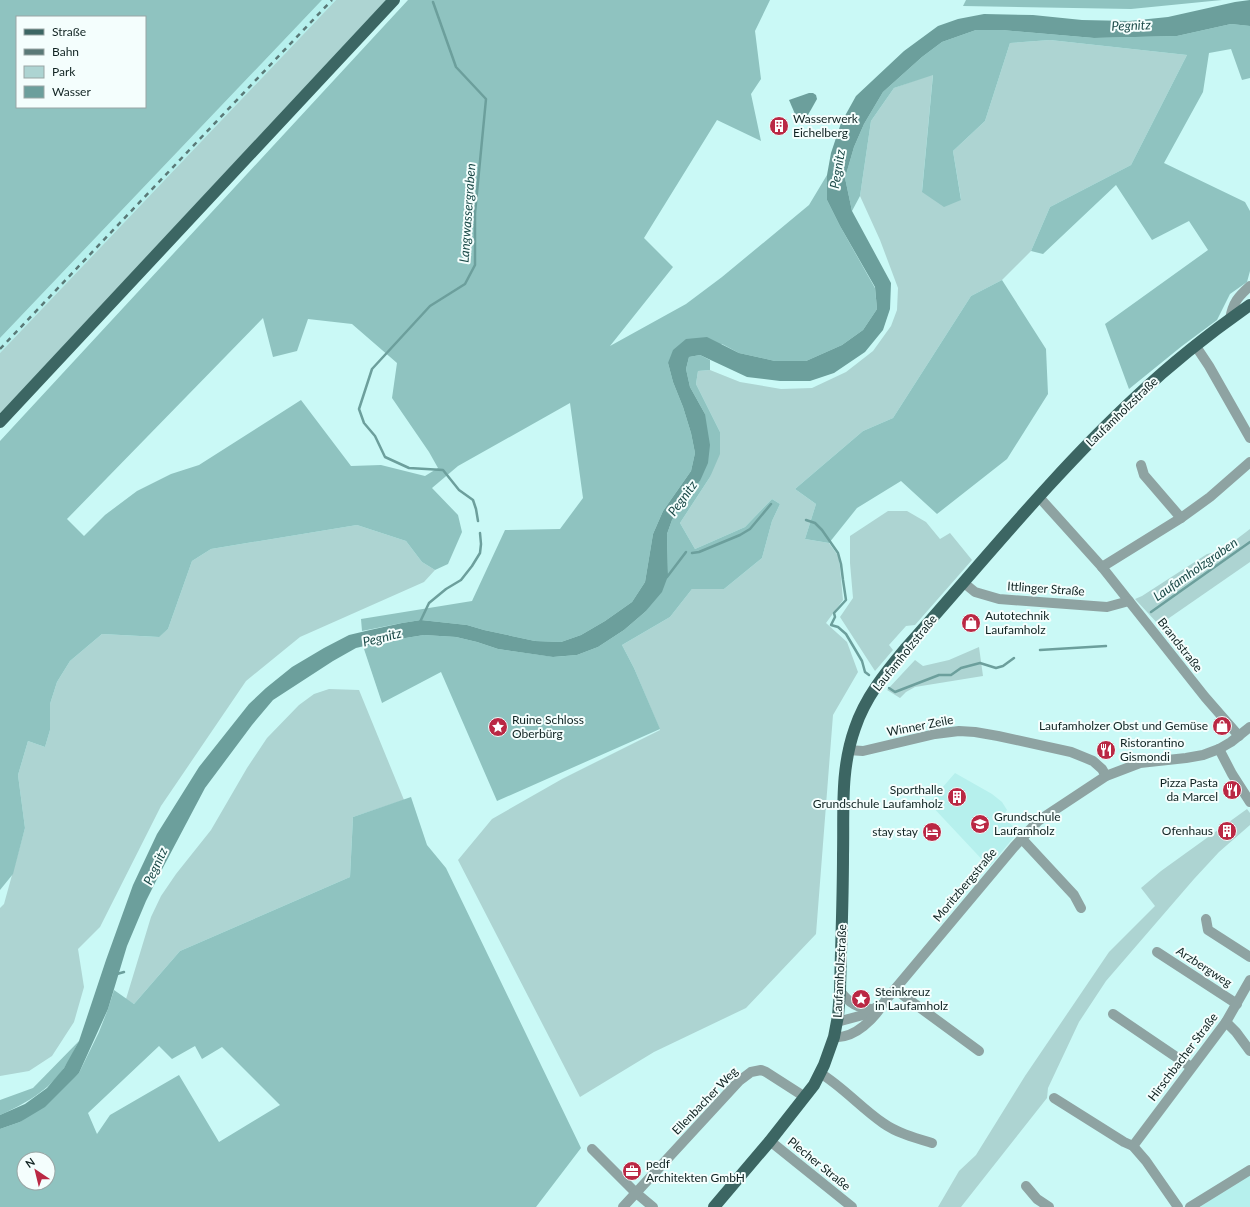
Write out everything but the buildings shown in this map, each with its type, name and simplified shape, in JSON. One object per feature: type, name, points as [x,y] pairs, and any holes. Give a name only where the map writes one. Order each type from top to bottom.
[{"type":"main road","points":[[0,422],[394,0]]},
{"type":"main road","name":"Laufamholzstraße","points":[[714,1207],[805,1098],[820,1073],[834,1037],[840,991],[843,877],[843,790],[848,750],[858,720],[874,689],[893,664],[1039,497],[1129,403],[1195,345],[1250,305]]},
{"type":"street","points":[[1230,319],[1235,301],[1250,286]]},
{"type":"street","points":[[1195,345],[1209,366],[1250,438]]},
{"type":"street","points":[[1102,567],[1181,518],[1210,497],[1250,462]]},
{"type":"street","points":[[1141,465],[1144,475],[1181,518]]},
{"type":"street","name":"Brandstraße","points":[[1039,497],[1102,567],[1205,698],[1239,736]]},
{"type":"street","name":"Ittlinger Straße","points":[[964,583],[975,592],[999,599],[1107,607],[1129,601]]},
{"type":"street","name":"Moritzbergstraße","points":[[834,1037],[846,1036],[868,1023],[1038,821],[1106,776],[1140,763],[1203,755],[1219,749],[1250,727]]},
{"type":"street","name":"Winner Zeile","points":[[848,750],[863,751],[946,732],[975,732],[992,734],[1071,752],[1093,761],[1102,769],[1106,776]]},
{"type":"street","points":[[1219,749],[1232,774],[1250,802]]},
{"type":"street","points":[[1022,839],[1074,895],[1081,908]]},
{"type":"street","points":[[1206,919],[1208,930],[1250,957]]},
{"type":"street","name":"Arzbergweg","points":[[1157,952],[1237,1004]]},
{"type":"street","name":"Hirschbacher Straße","points":[[1133,1146],[1226,1022],[1250,980]]},
{"type":"street","points":[[896,988],[904,996],[979,1051]]},
{"type":"street","points":[[840,991],[849,1002],[866,1009],[873,1009]]},
{"type":"street","name":"Moritzbergstraße","points":[[837,1022],[857,1017],[885,1001]]},
{"type":"street","points":[[1113,1014],[1191,1067]]},
{"type":"street","points":[[1226,1022],[1250,1050]]},
{"type":"street","name":"Ellenbacher Weg","points":[[623,1207],[635,1192],[739,1081],[751,1072],[761,1070],[766,1072],[805,1098]]},
{"type":"street","points":[[820,1073],[834,1082],[883,1124],[900,1132],[932,1143]]},
{"type":"street","points":[[1054,1098],[1124,1142],[1133,1146],[1146,1161],[1178,1207]]},
{"type":"street","name":"Plecher Straße","points":[[770,1141],[852,1207]]},
{"type":"street","points":[[592,1149],[635,1192],[653,1207]]},
{"type":"street","points":[[1190,1207],[1250,1170]]},
{"type":"street","points":[[1026,1186],[1037,1199],[1049,1207]]},
{"type":"shaded area","points":[[0,0],[322,0],[0,338]]},
{"type":"shaded area","points":[[322,0],[336,0],[0,353],[0,338]]},
{"type":"shaded area","points":[[408,0],[770,0],[755,31],[761,79],[751,94],[761,141],[717,120],[644,238],[673,267],[610,346],[686,304],[722,277],[809,205],[827,175],[827,200],[875,288],[877,309],[863,330],[842,345],[806,361],[775,361],[739,353],[722,344],[668,363],[691,433],[695,453],[691,471],[663,511],[653,534],[645,582],[632,602],[605,621],[581,635],[561,642],[535,641],[467,625],[421,620],[362,631],[361,619],[472,601],[505,530],[560,529],[583,498],[570,403],[458,466],[432,488],[458,515],[462,532],[448,564],[435,570],[422,562],[406,541],[357,525],[211,549],[192,561],[168,629],[159,637],[102,634],[70,661],[57,682],[50,704],[50,730],[45,747],[28,741],[18,775],[25,828],[13,874],[0,890],[0,441]],"holes":[[[263,318],[273,357],[297,351],[308,319],[352,324],[397,363],[392,398],[429,452],[438,468],[425,476],[381,465],[351,466],[301,400],[199,465],[171,474],[137,491],[105,515],[84,536],[67,519]]]},
{"type":"shaded area","points":[[966,0],[1222,0],[1131,9],[963,6]]},
{"type":"shaded area","points":[[1231,24],[1250,26],[1250,78],[1242,80],[1231,49],[1209,53],[1203,92],[1164,163],[1245,202],[1250,211],[1250,271],[1247,282],[1230,294],[1217,320],[1129,389],[1105,324],[1208,250],[1189,221],[1152,240],[1116,185],[1043,254],[1031,251],[1050,207],[1131,165],[1187,55],[1050,40],[1010,43],[985,121],[953,151],[961,200],[944,207],[922,192],[933,75],[894,88],[871,121],[860,196],[852,211],[845,178],[854,147],[864,124],[883,92],[922,57],[942,42],[976,30],[1002,30],[1094,38],[1177,36]]},
{"type":"shaded area","points":[[1002,280],[1046,349],[1048,394],[1007,459],[937,514],[901,481],[857,508],[829,543],[805,539],[816,504],[795,489],[863,431],[893,418],[971,296]]},
{"type":"shaded area","points":[[700,355],[710,360],[710,370],[698,371],[696,384],[720,432],[720,454],[710,477],[680,523],[695,549],[745,527],[772,499],[780,504],[772,521],[762,558],[724,589],[692,589],[670,617],[622,645],[634,668],[660,729],[497,801],[441,672],[382,703],[363,646],[424,635],[456,637],[498,649],[554,657],[577,655],[598,647],[624,630],[645,612],[668,576],[667,534],[672,520],[682,504],[700,481],[705,414],[690,387],[686,369],[689,357]]},
{"type":"shaded area","name":"Grundschule Laufamholz","points":[[955,773],[992,794],[1002,802],[1007,810],[1002,817],[1019,831],[989,867],[929,803]]},
{"type":"shaded area","points":[[411,797],[427,845],[446,868],[581,1148],[536,1207],[0,1207],[0,1129],[20,1122],[79,1073],[99,1032],[114,990],[134,1004],[180,951],[350,877],[353,817]],"holes":[[[159,1046],[172,1059],[195,1046],[202,1059],[222,1047],[280,1105],[219,1142],[179,1075],[110,1115],[97,1134],[88,1113]]]},
{"type":"shaded area","points":[[79,1041],[66,1065],[51,1084],[27,1101],[0,1115],[0,1100],[33,1088]]},
{"type":"shaded area","points":[[1250,1174],[1250,1207],[1200,1207]]},
{"type":"green space","points":[[336,0],[386,0],[0,414],[0,353]]},
{"type":"green space","points":[[1050,40],[1187,55],[1131,165],[1050,207],[1031,251],[1002,280],[971,296],[893,418],[863,431],[795,489],[816,504],[805,539],[829,543],[839,557],[843,600],[826,623],[847,642],[858,672],[833,715],[816,934],[746,1008],[654,1052],[580,1097],[458,860],[492,819],[562,779],[660,730],[634,668],[622,645],[670,617],[692,589],[724,589],[762,558],[772,521],[780,504],[772,499],[745,527],[695,549],[680,523],[710,477],[720,432],[696,384],[698,371],[710,370],[740,382],[781,389],[812,388],[846,372],[873,351],[891,326],[897,310],[898,288],[880,240],[860,196],[871,121],[894,88],[933,74],[922,191],[961,199],[953,151],[985,121],[1010,43]]},
{"type":"green space","points":[[888,511],[907,511],[926,522],[940,539],[950,533],[972,560],[915,625],[906,626],[889,645],[893,650],[875,671],[840,617],[853,598],[850,563],[850,536]]},
{"type":"green space","points":[[357,525],[406,541],[422,562],[435,570],[424,582],[300,637],[246,681],[161,806],[100,927],[78,949],[84,987],[74,1022],[52,1056],[29,1071],[0,1076],[0,908],[4,904],[25,828],[18,775],[28,741],[45,747],[50,730],[50,704],[57,682],[70,661],[102,634],[158,637],[168,629],[192,561],[211,549]]},
{"type":"green space","points":[[1250,529],[1250,562],[1159,625],[1135,599],[1207,554],[1221,551]]},
{"type":"green space","points":[[979,647],[983,676],[915,687],[906,692],[900,698],[887,690],[915,660],[923,666],[949,660]]},
{"type":"green space","points":[[329,689],[359,690],[404,800],[353,817],[350,877],[180,951],[134,1004],[126,999],[151,917],[161,896],[176,874],[211,830],[247,768],[267,738],[299,705],[314,694]]},
{"type":"green space","points":[[1247,809],[1250,813],[1250,825],[1219,852],[1194,879],[1106,981],[1079,1022],[1048,1088],[1047,1098],[961,1207],[938,1207],[959,1171],[976,1155],[1025,1076],[1109,952],[1155,906],[1141,888],[1161,871]]},
{"type":"water","name":"Pegnitz","points":[[1250,0],[1250,26],[1231,24],[1177,36],[1094,38],[1002,30],[976,30],[942,42],[922,57],[883,92],[864,124],[854,147],[845,178],[852,211],[891,283],[890,309],[883,330],[865,352],[834,373],[810,381],[780,381],[747,377],[700,355],[689,357],[686,369],[690,387],[705,414],[710,445],[708,463],[700,481],[682,504],[672,520],[667,534],[668,576],[662,592],[645,612],[624,630],[598,647],[577,655],[553,657],[498,649],[456,637],[424,635],[381,642],[356,648],[273,700],[252,725],[205,788],[158,877],[127,946],[108,1009],[79,1073],[45,1107],[20,1122],[0,1129],[0,1115],[25,1104],[47,1088],[64,1068],[79,1041],[133,885],[157,834],[199,767],[249,704],[266,688],[292,667],[349,635],[402,623],[421,620],[467,625],[535,641],[561,642],[581,635],[605,621],[632,602],[645,582],[653,534],[663,511],[691,471],[695,453],[691,433],[668,363],[673,350],[686,339],[707,337],[739,353],[775,361],[806,361],[842,345],[863,330],[877,309],[875,287],[827,200],[827,175],[831,153],[841,123],[856,96],[904,51],[938,26],[958,19],[984,14],[1033,15],[1082,20],[1129,21],[1168,17]]},
{"type":"water","points":[[809,93],[816,95],[817,99],[804,122],[795,114],[789,100]]},
{"type":"waterway","name":"Langwassergraben","points":[[433,2],[456,67],[486,99],[475,213],[475,265],[465,284],[430,306],[372,369],[359,409],[364,423],[375,436],[385,457],[409,468],[443,470],[459,490],[473,500],[478,521]]},
{"type":"waterway","name":"Laufamholzgraben","points":[[692,553],[699,552],[740,535],[750,529],[771,504]]},
{"type":"waterway","name":"Laufamholzgraben","points":[[806,520],[815,523],[822,530],[838,553],[846,600],[834,613],[835,617],[831,625],[838,627],[846,634],[862,661],[865,672],[869,675]]},
{"type":"waterway","name":"Langwassergraben","points":[[420,622],[429,603],[446,589],[461,580],[472,566],[480,553],[480,533]]},
{"type":"waterway","name":"Laufamholzgraben","points":[[1151,612],[1250,542]]},
{"type":"waterway","name":"Laufamholzgraben","points":[[667,577],[686,552]]},
{"type":"waterway","name":"Laufamholzgraben","points":[[1040,650],[1106,646]]},
{"type":"waterway","name":"Laufamholzgraben","points":[[889,688],[895,692],[939,675],[951,675],[961,668],[980,663],[996,668],[1003,666],[1014,658]]},
{"type":"waterway","points":[[117,974],[124,972]]},
{"type":"railway","points":[[0,349],[332,0]]},
{"type":"place","name":"Wasserwerk Eichelberg","points":[[779,126]]},
{"type":"place","name":"Autotechnik Laufamholz","points":[[971,623]]},
{"type":"place","name":"Laufamholzer Obst und Gemüse","points":[[1222,726]]},
{"type":"place","name":"Ruine Schloss Oberbürg","points":[[498,727]]},
{"type":"place","name":"Ristorantino Gismondi","points":[[1106,750]]},
{"type":"place","name":"Pizza Pasta da Marcel","points":[[1232,790]]},
{"type":"place","name":"Sporthalle Grundschule Laufamholz","points":[[957,797]]},
{"type":"place","name":"Grundschule Laufamholz","points":[[980,824]]},
{"type":"place","name":"Ofenhaus","points":[[1227,831]]},
{"type":"place","name":"stay stay","points":[[932,832]]},
{"type":"place","name":"Steinkreuz in Laufamholz","points":[[861,999]]},
{"type":"place","name":"pedf Architekten GmbH","points":[[632,1171]]}]
